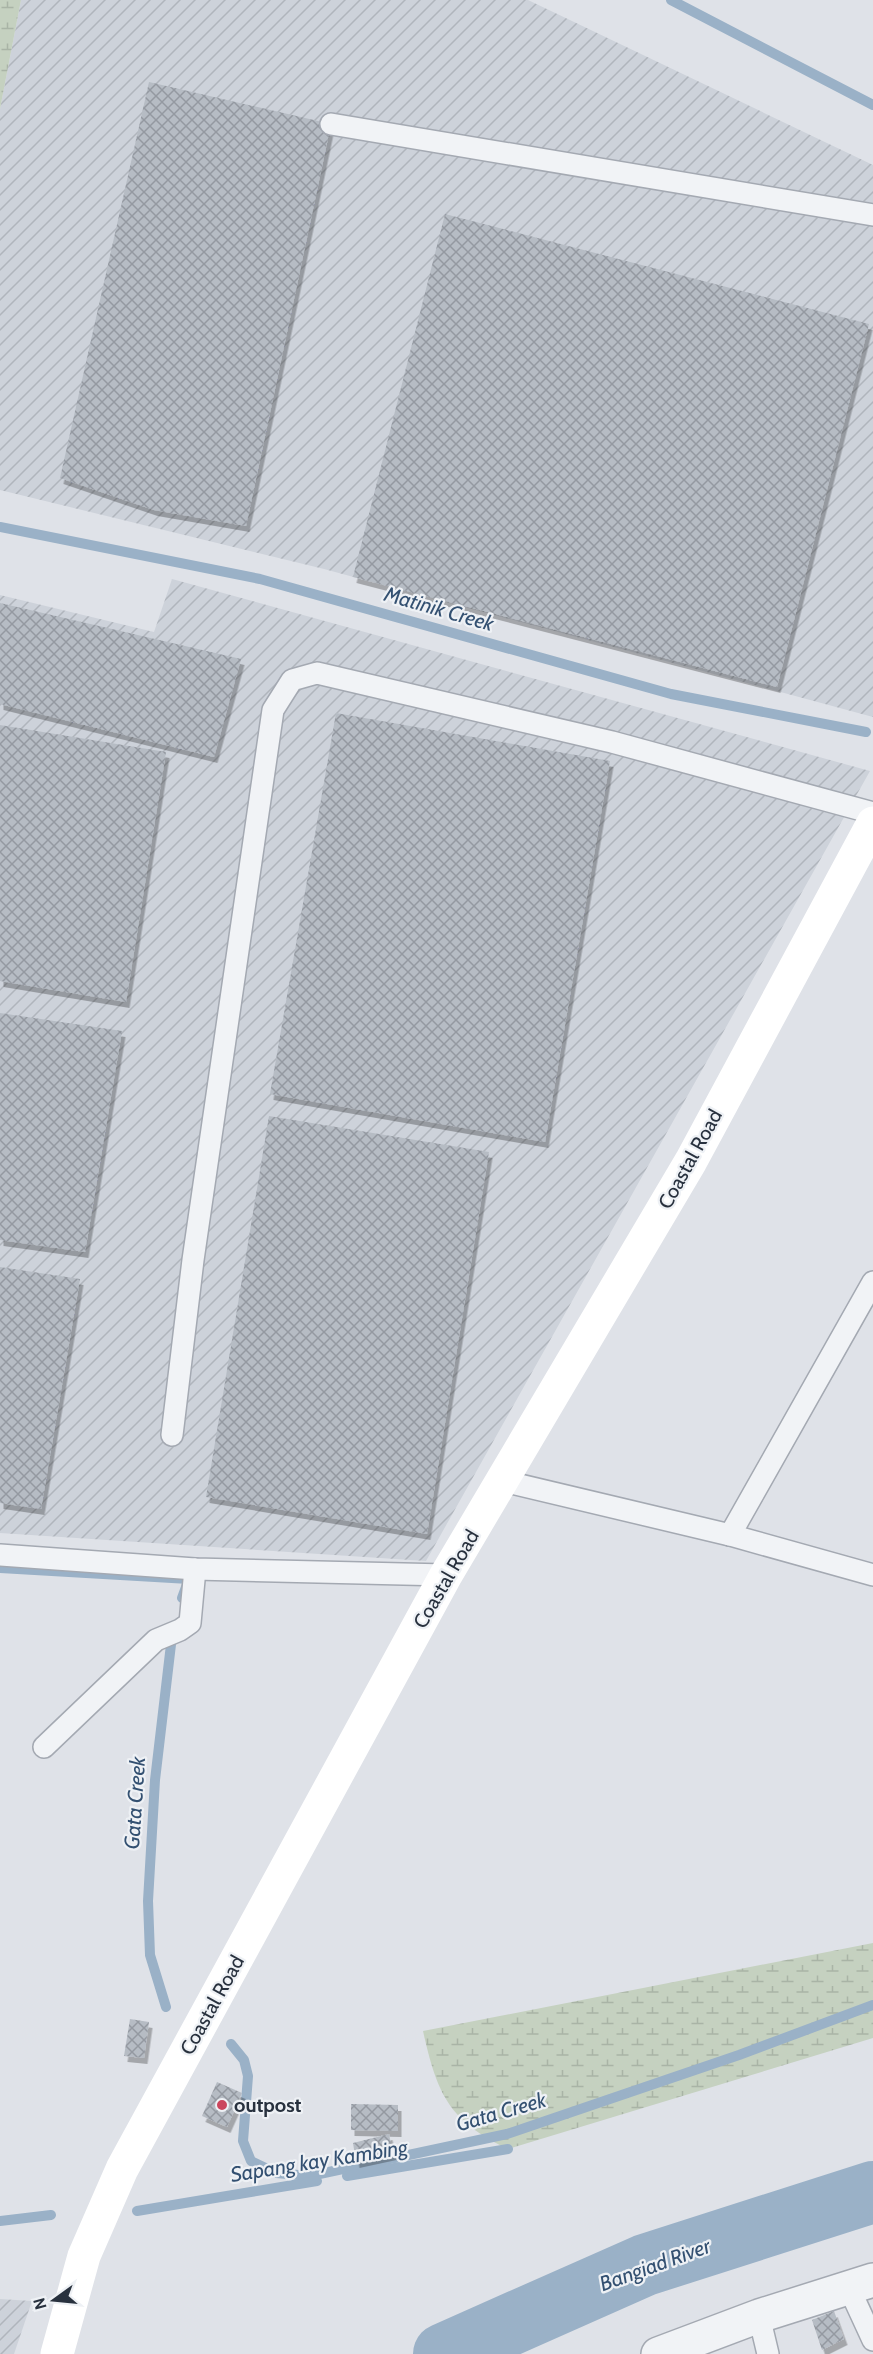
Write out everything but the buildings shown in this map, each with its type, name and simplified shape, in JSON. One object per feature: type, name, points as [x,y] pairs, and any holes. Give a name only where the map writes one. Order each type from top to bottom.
[{"type":"main road","name":"Coastal Road","points":[[57,2354],[84,2256],[122,2169],[446,1575],[691,1161],[873,823]]},
{"type":"street","points":[[658,2354],[759,2316],[861,2284]]},
{"type":"lane","points":[[331,124],[873,215]]},
{"type":"lane","points":[[172,1436],[194,1260],[273,710],[292,680],[317,673],[612,742],[873,813]]},
{"type":"lane","points":[[730,1534],[873,1282]]},
{"type":"lane","points":[[503,1481],[730,1534],[873,1575]]},
{"type":"lane","points":[[0,1555],[195,1569],[446,1575]]},
{"type":"lane","points":[[44,1747],[156,1640],[190,1623],[195,1569]]},
{"type":"lane","points":[[861,2284],[873,2340]]},
{"type":"lane","points":[[759,2316],[768,2354]]},
{"type":"shaded area","points":[[21,0],[528,0],[873,165],[873,717],[324,569],[0,490],[0,109]]},
{"type":"shaded area","points":[[172,579],[870,771],[426,1561],[0,1533],[0,595],[154,632]]},
{"type":"shaded area","points":[[0,2299],[32,2301],[14,2354],[0,2354]]},
{"type":"green space","points":[[0,0],[21,0],[0,109]]},
{"type":"green space","points":[[873,1943],[873,2038],[508,2149],[471,2127],[448,2103],[434,2072],[423,2031]]},
{"type":"waterway","points":[[671,0],[873,105]]},
{"type":"waterway","name":"Matinik Creek","points":[[0,527],[260,579],[671,694],[866,732]]},
{"type":"waterway","name":"Gata Creek","points":[[0,1568],[189,1579],[182,1598]]},
{"type":"waterway","name":"Gata Creek","points":[[166,2007],[150,1955],[148,1901],[155,1780],[172,1636]]},
{"type":"waterway","name":"Gata Creek","points":[[231,2044],[244,2060],[248,2076],[243,2141],[251,2161],[276,2173],[310,2176],[507,2134],[739,2055],[873,2005]]},
{"type":"waterway","name":"Sapang kay Kambing","points":[[347,2176],[508,2149]]},
{"type":"waterway","name":"Sapang kay Kambing","points":[[137,2211],[317,2181]]},
{"type":"waterway","name":"Bangiad River","points":[[444,2354],[645,2265],[873,2192]]},
{"type":"waterway","name":"Sapang kay Kambing","points":[[0,2221],[51,2215]]},
{"type":"place","name":"outpost","points":[[222,2105]]}]
